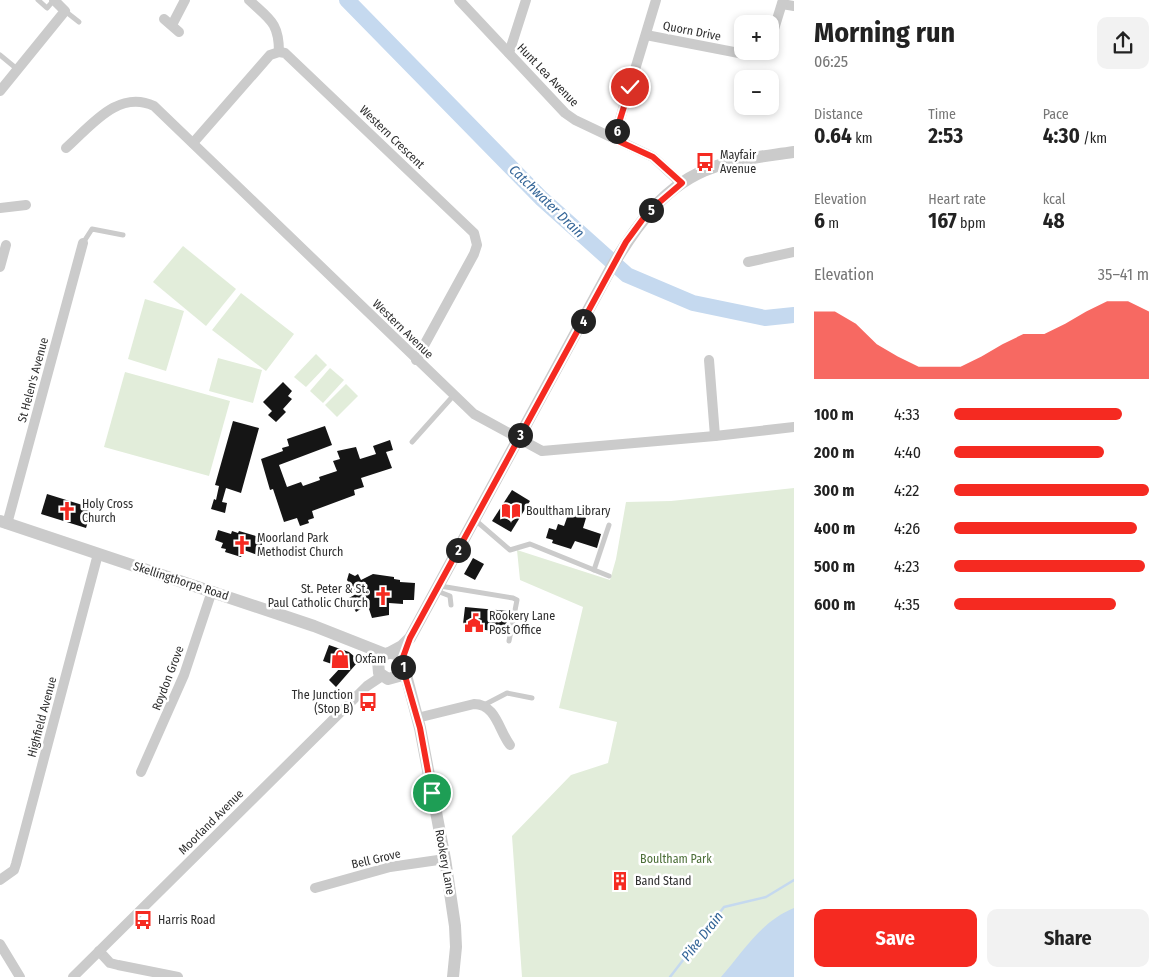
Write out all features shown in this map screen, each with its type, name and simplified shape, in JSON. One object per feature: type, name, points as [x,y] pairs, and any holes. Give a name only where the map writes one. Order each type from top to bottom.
[{"type":"street","points":[[172,25],[185,0]]},
{"type":"street","points":[[193,143],[270,55],[279,52],[279,34],[275,26],[249,0]]},
{"type":"street","name":"Hunt Lea Avenue","points":[[459,0],[565,113],[575,120],[653,157],[682,183]]},
{"type":"street","points":[[509,53],[526,0]]},
{"type":"street","points":[[614,139],[656,0]]},
{"type":"street","points":[[0,91],[65,11],[53,1]]},
{"type":"street","points":[[779,15],[783,2],[794,6]]},
{"type":"street","name":"Quorn Drive","points":[[646,35],[734,52]]},
{"type":"street","name":"Western Crescent","points":[[279,52],[288,55],[477,238],[478,245],[474,254],[416,360]]},
{"type":"street","name":"Western Avenue","points":[[66,148],[109,109],[127,101],[137,100],[154,106],[416,360],[480,419],[545,452],[794,427]]},
{"type":"street","points":[[384,665],[399,676],[410,638],[610,270],[648,212],[682,183],[714,167],[740,160],[794,152]]},
{"type":"street","points":[[0,208],[26,205]]},
{"type":"street","name":"St Helen's Avenue","points":[[4,523],[84,243]]},
{"type":"street","points":[[0,267],[6,245]]},
{"type":"street","points":[[748,262],[794,252]]},
{"type":"street","points":[[709,360],[715,436]]},
{"type":"street","name":"Skellingthorpe Road","points":[[4,523],[212,591],[316,622],[362,644],[384,665]]},
{"type":"street","name":"Highfield Avenue","points":[[0,880],[14,870],[16,864],[98,554]]},
{"type":"street","name":"Roydon Grove","points":[[141,772],[184,675],[212,591]]},
{"type":"street","points":[[384,665],[410,638]]},
{"type":"street","points":[[384,665],[396,654],[403,664]]},
{"type":"street","name":"Rookery Lane","points":[[403,664],[409,684],[408,690],[417,718],[445,859],[455,926],[456,947],[453,977]]},
{"type":"street","points":[[384,665],[408,690]]},
{"type":"street","name":"Moorland Avenue","points":[[73,977],[367,686],[384,665]]},
{"type":"street","points":[[417,718],[474,704],[484,705],[493,714],[510,745]]},
{"type":"street","name":"Bell Grove","points":[[315,888],[390,867],[445,859]]},
{"type":"street","points":[[0,944],[20,977]]},
{"type":"street","points":[[99,952],[110,963],[178,977]]},
{"type":"lane","points":[[38,0],[47,8],[53,1]]},
{"type":"lane","points":[[65,11],[78,22]]},
{"type":"lane","points":[[0,56],[18,70]]},
{"type":"lane","points":[[84,243],[92,229],[123,235]]},
{"type":"lane","points":[[412,442],[454,395]]},
{"type":"lane","points":[[474,519],[510,550],[530,544],[609,576]]},
{"type":"lane","points":[[594,570],[609,525]]},
{"type":"lane","points":[[438,588],[450,596],[451,605]]},
{"type":"lane","points":[[438,588],[517,600],[509,641]]},
{"type":"lane","points":[[484,705],[507,693],[532,698]]},
{"type":"green space","points":[[183,246],[236,289],[206,326],[153,282]]},
{"type":"green space","points":[[241,293],[294,334],[266,371],[212,330]]},
{"type":"green space","points":[[145,299],[184,311],[166,371],[128,359]]},
{"type":"green space","points":[[316,354],[327,365],[306,387],[294,377]]},
{"type":"green space","points":[[218,358],[262,370],[253,403],[209,391]]},
{"type":"green space","points":[[330,368],[344,380],[323,403],[310,391]]},
{"type":"green space","points":[[125,372],[230,401],[209,476],[104,447]]},
{"type":"green space","points":[[346,384],[358,396],[337,417],[325,405]]},
{"type":"green space","name":"Boultham Park","points":[[794,488],[794,977],[522,977],[512,836],[571,775],[608,763],[617,722],[559,708],[583,607],[520,580],[517,550],[610,580],[616,559],[626,502],[671,501]]},
{"type":"water","points":[[794,908],[794,977],[721,977],[762,929],[782,914]]},
{"type":"building","points":[[283,382],[292,391],[288,396],[292,399],[283,409],[286,412],[276,422],[268,415],[272,411],[263,402]]},
{"type":"building","points":[[233,421],[259,428],[241,493],[226,488],[222,502],[227,503],[225,513],[211,509],[214,499],[216,500],[219,486],[215,485]]},
{"type":"building","points":[[325,426],[332,445],[279,465],[287,487],[301,482],[303,486],[320,480],[319,477],[337,471],[333,461],[340,459],[337,451],[356,447],[360,459],[376,454],[373,446],[390,440],[393,450],[386,452],[392,468],[361,478],[364,487],[354,490],[355,495],[312,511],[314,518],[308,520],[309,523],[300,526],[297,518],[284,522],[273,489],[270,490],[261,459],[283,451],[282,448],[289,446],[287,439]]},
{"type":"building","name":"Boultham Library","points":[[512,490],[530,501],[511,532],[492,521]]},
{"type":"building","name":"Holy Cross Church","points":[[47,494],[92,508],[86,528],[41,514]]},
{"type":"building","points":[[570,509],[586,518],[583,528],[601,534],[597,548],[575,541],[571,549],[552,543],[553,540],[546,538],[549,528],[556,530],[558,524],[564,526]]},
{"type":"building","name":"Moorland Park Methodist Church","points":[[218,530],[231,534],[232,531],[238,533],[239,531],[263,538],[261,553],[258,552],[257,555],[244,550],[241,557],[225,552],[226,549],[221,548],[223,543],[215,540]]},
{"type":"building","points":[[473,558],[484,564],[475,580],[464,574]]},
{"type":"building","name":"St. Peter & St. Paul Catholic Church","points":[[349,573],[355,576],[358,574],[361,580],[373,574],[394,577],[394,579],[400,580],[400,582],[415,583],[414,600],[403,600],[403,604],[389,603],[389,615],[372,618],[369,609],[362,608],[356,612],[349,598],[356,594],[347,580]]},
{"type":"building","points":[[465,607],[508,611],[505,633],[466,627],[467,624],[463,624]]},
{"type":"building","name":"Oxfam","points":[[329,645],[349,652],[355,657],[357,663],[336,687],[329,680],[341,667],[323,661]]},
{"type":"building","name":"Band Stand","points":[[618,874],[622,874],[626,880],[622,886],[618,886],[614,882],[614,878]]},
{"type":"waterway","name":"Catchwater Drain","points":[[347,0],[541,198],[627,275],[693,303],[765,318],[794,315]]},
{"type":"waterway","name":"Pike Drain","points":[[670,977],[724,907],[766,897],[794,880]]},
{"type":"place","name":"Mayfair Avenue","points":[[705,162]]},
{"type":"place","name":"Holy Cross Church","points":[[67,511]]},
{"type":"place","name":"Boultham Library","points":[[511,511]]},
{"type":"place","name":"Moorland Park Methodist Church","points":[[242,545]]},
{"type":"place","name":"St. Peter & St. Paul Catholic Church","points":[[383,596]]},
{"type":"place","name":"Rookery Lane Post Office","points":[[474,623]]},
{"type":"place","name":"Oxfam","points":[[340,659]]},
{"type":"place","name":"The Junction (Stop B)","points":[[368,702]]},
{"type":"place","name":"Band Stand","points":[[620,881]]},
{"type":"place","name":"Harris Road","points":[[143,920]]},
{"type":"route","points":[[432,793],[420,728],[408,690],[409,684],[403,669],[404,664],[402,660],[408,648],[410,638],[626,242],[648,212],[682,183],[650,155],[614,139],[630,87]]}]
